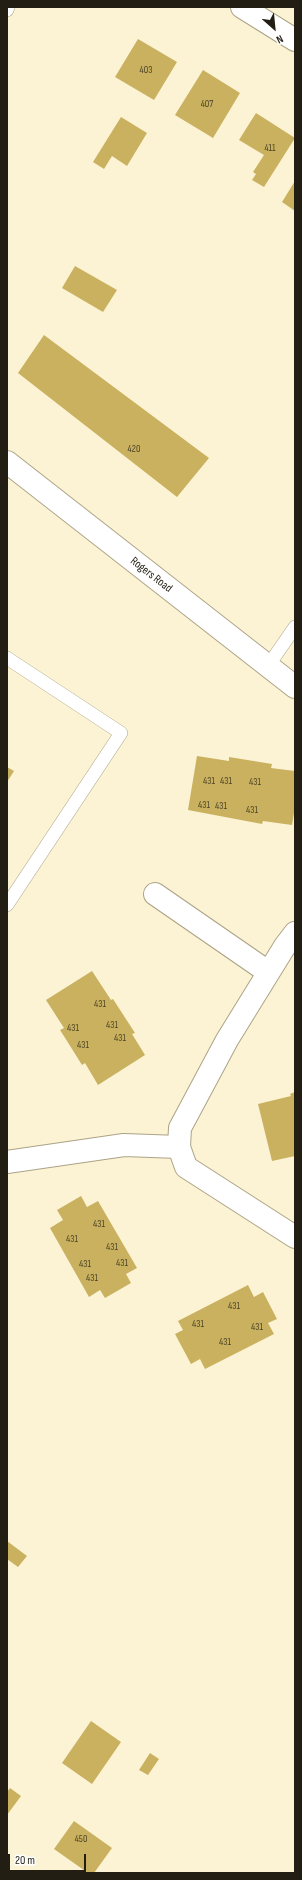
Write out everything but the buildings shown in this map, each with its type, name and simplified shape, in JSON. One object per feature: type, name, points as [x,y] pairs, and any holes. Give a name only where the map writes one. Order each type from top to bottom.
[{"type":"street","points":[[242,7],[295,40]]},
{"type":"street","name":"Rogers Road","points":[[7,462],[295,687]]},
{"type":"street","points":[[155,894],[268,972]]},
{"type":"street","points":[[295,933],[268,972],[227,1040],[180,1128],[179,1147],[186,1167],[295,1237]]},
{"type":"street","points":[[7,1162],[124,1145],[179,1147]]},
{"type":"lane","points":[[268,666],[295,627]]},
{"type":"lane","points":[[7,658],[121,733],[7,905]]}]
